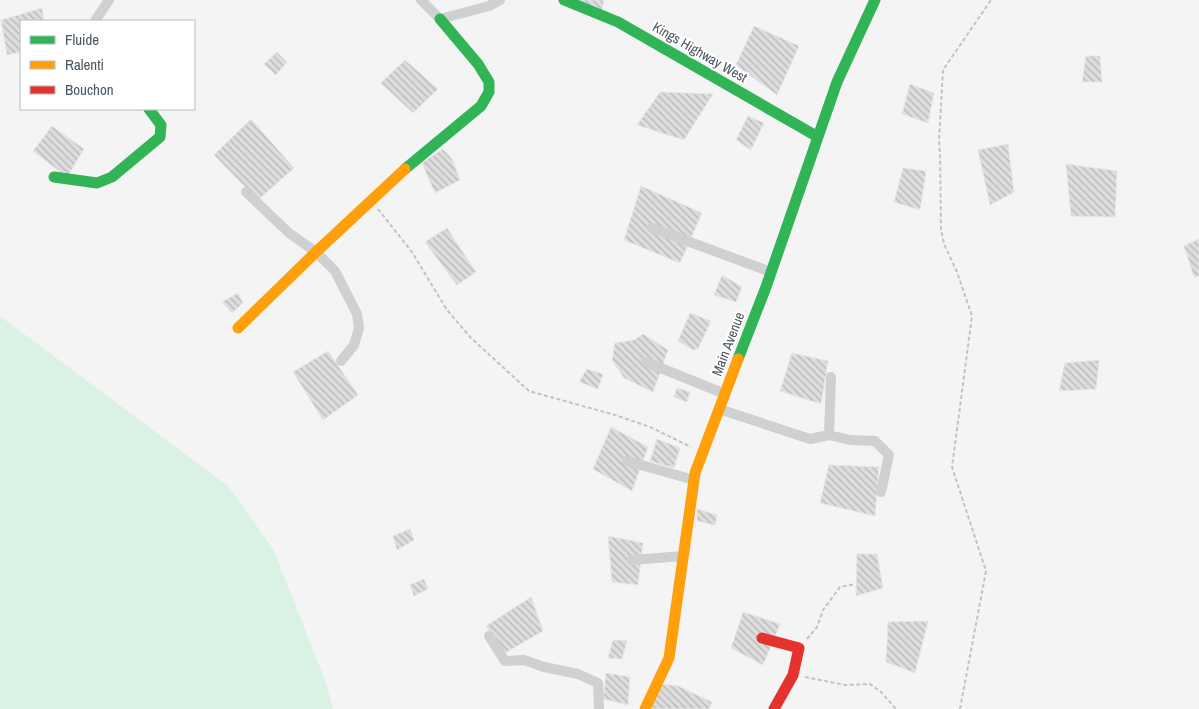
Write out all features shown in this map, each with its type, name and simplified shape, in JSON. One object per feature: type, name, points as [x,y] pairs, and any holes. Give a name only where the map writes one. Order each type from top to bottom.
[{"type":"street","points":[[95,20],[109,0]]},
{"type":"street","points":[[238,328],[316,252],[418,158],[481,106],[487,98],[489,85],[484,71],[440,19],[421,0]]},
{"type":"street","points":[[440,19],[489,6],[500,0]]},
{"type":"street","name":"Kings Highway West","points":[[564,0],[618,22],[818,136]]},
{"type":"street","name":"Main Avenue","points":[[645,709],[669,658],[695,473],[771,272],[837,82],[875,0]]},
{"type":"street","points":[[54,177],[97,183],[112,177],[160,137],[162,132],[160,124],[150,110]]},
{"type":"street","points":[[246,192],[289,233],[316,252],[335,271],[357,314],[359,328],[354,345],[341,361]]},
{"type":"street","points":[[652,228],[771,272]]},
{"type":"street","points":[[646,362],[725,394]]},
{"type":"street","points":[[829,435],[831,377]]},
{"type":"street","points":[[719,409],[810,439],[829,435],[850,440],[875,442],[889,455],[881,492]]},
{"type":"street","points":[[627,461],[694,480]]},
{"type":"street","points":[[632,560],[683,556]]},
{"type":"street","points":[[489,636],[504,661],[524,660],[544,667],[578,674],[598,684],[599,709]]},
{"type":"street","points":[[762,638],[799,648],[793,675],[774,709]]},
{"type":"path","points":[[960,709],[986,571],[952,467],[972,316],[957,272],[944,244],[941,229],[939,141],[943,70],[991,0]]},
{"type":"path","points":[[372,202],[412,252],[447,310],[471,338],[529,392],[615,415],[650,427],[703,453]]},
{"type":"path","points":[[799,648],[818,627],[823,610],[840,587],[855,584]]},
{"type":"path","points":[[793,675],[845,685],[870,684],[882,692],[896,709]]},
{"type":"green space","points":[[0,316],[229,487],[273,549],[325,680],[333,709],[0,709]]},
{"type":"building","points":[[578,0],[604,0],[602,10]]},
{"type":"building","points":[[42,8],[44,20],[20,20],[20,52],[7,55],[1,20]]},
{"type":"building","points":[[754,26],[799,46],[777,95],[736,65]]},
{"type":"building","points":[[277,52],[287,62],[276,75],[264,64]]},
{"type":"building","points":[[1086,56],[1100,56],[1102,82],[1082,82]]},
{"type":"building","points":[[405,60],[438,89],[413,113],[381,83]]},
{"type":"building","points":[[910,84],[934,93],[928,123],[902,114]]},
{"type":"building","points":[[660,92],[713,94],[684,140],[637,125]]},
{"type":"building","points":[[748,116],[764,123],[751,150],[736,140]]},
{"type":"building","points":[[251,119],[294,168],[258,200],[214,155]]},
{"type":"building","points":[[52,126],[84,149],[67,177],[33,151]]},
{"type":"building","points":[[1008,144],[1014,192],[990,205],[978,150]]},
{"type":"building","points":[[443,149],[452,159],[460,180],[435,193],[422,163]]},
{"type":"building","points":[[1066,164],[1117,171],[1115,217],[1071,216]]},
{"type":"building","points":[[903,168],[926,171],[920,210],[894,202]]},
{"type":"building","points":[[641,186],[702,213],[680,263],[624,240]]},
{"type":"building","points":[[447,228],[476,272],[457,285],[425,242]]},
{"type":"building","points":[[1199,239],[1199,276],[1194,277],[1184,246]]},
{"type":"building","points":[[722,275],[742,287],[736,302],[714,295]]},
{"type":"building","points":[[238,293],[243,303],[232,313],[222,302]]},
{"type":"building","points":[[690,313],[711,321],[698,349],[693,350],[678,341]]},
{"type":"building","points":[[643,334],[668,350],[653,392],[624,378],[612,360],[615,343],[634,340]]},
{"type":"building","points":[[328,351],[358,395],[323,420],[293,372]]},
{"type":"building","points":[[792,353],[828,361],[821,404],[780,391]]},
{"type":"building","points":[[1099,360],[1096,389],[1059,391],[1065,363]]},
{"type":"building","points":[[587,369],[603,374],[598,389],[579,382]]},
{"type":"building","points":[[677,388],[690,392],[687,402],[674,397]]},
{"type":"building","points":[[611,427],[648,447],[632,491],[593,469]]},
{"type":"building","points":[[657,439],[680,448],[674,468],[650,461]]},
{"type":"building","points":[[829,465],[879,467],[875,516],[820,503]]},
{"type":"building","points":[[697,509],[717,515],[715,525],[697,521]]},
{"type":"building","points":[[410,529],[414,540],[397,550],[393,536]]},
{"type":"building","points":[[608,536],[643,543],[638,585],[612,582]]},
{"type":"building","points":[[857,554],[877,554],[883,588],[856,596]]},
{"type":"building","points":[[424,579],[428,589],[414,596],[410,585]]},
{"type":"building","points":[[531,597],[543,631],[505,653],[486,626]]},
{"type":"building","points":[[743,612],[780,624],[763,665],[731,648]]},
{"type":"building","points":[[928,621],[915,673],[886,662],[888,622]]},
{"type":"building","points":[[613,640],[627,641],[622,659],[608,658]]},
{"type":"building","points":[[606,673],[630,677],[628,705],[603,699]]},
{"type":"building","points":[[661,684],[678,686],[712,702],[709,709],[649,709]]},
{"type":"traffic: fast","points":[[564,0],[618,22],[818,137]]},
{"type":"traffic: fast","points":[[738,359],[766,287],[837,82],[875,0]]},
{"type":"traffic: fast","points":[[405,169],[481,106],[489,92],[489,82],[478,64],[440,19]]},
{"type":"traffic: fast","points":[[54,177],[97,183],[112,177],[160,137],[161,125],[150,110]]},
{"type":"traffic: slow","points":[[238,328],[405,169]]},
{"type":"traffic: slow","points":[[645,709],[669,658],[695,473],[738,359]]},
{"type":"traffic: jam","points":[[762,638],[799,648],[793,675],[774,709]]}]
